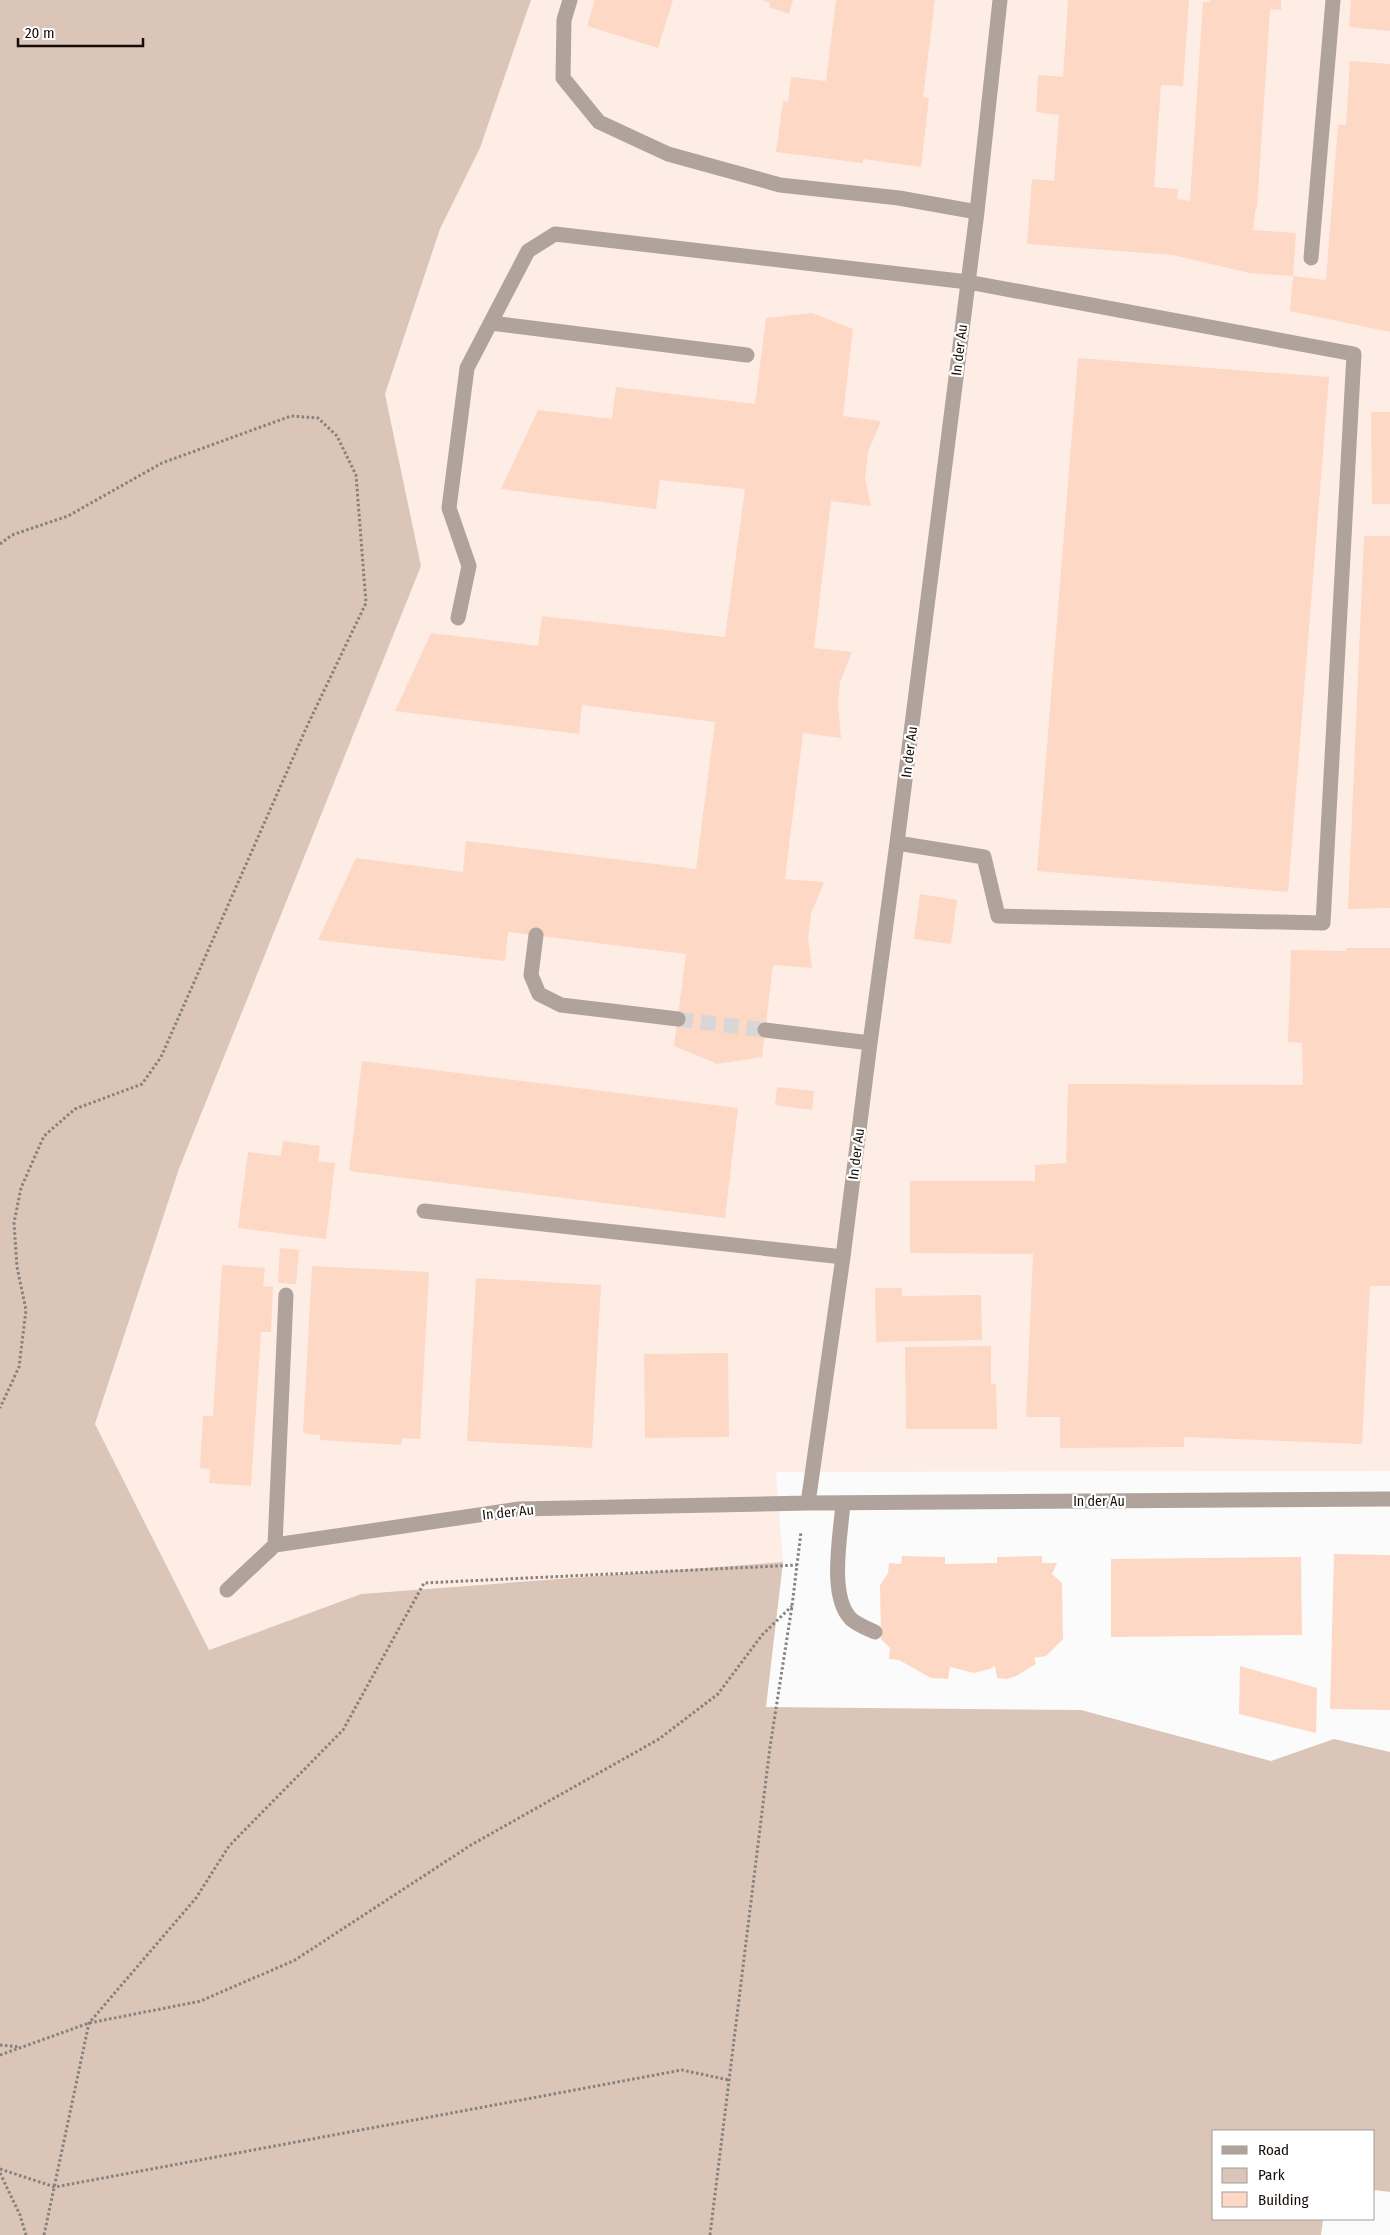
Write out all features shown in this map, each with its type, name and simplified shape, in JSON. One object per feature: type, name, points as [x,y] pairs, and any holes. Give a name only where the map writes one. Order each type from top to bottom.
[{"type":"street","points":[[570,0],[564,20],[563,78],[599,122],[668,154],[780,185],[899,198],[977,212]]},
{"type":"street","name":"In der Au","points":[[808,1503],[843,1257],[897,843],[977,212],[1000,0]]},
{"type":"street","points":[[1311,258],[1333,0]]},
{"type":"street","points":[[458,618],[468,566],[449,508],[467,368],[528,252],[555,234],[968,282],[1354,354],[1323,923],[998,916],[984,857],[897,843]]},
{"type":"street","points":[[490,323],[747,355]]},
{"type":"street","points":[[536,935],[531,975],[539,994],[561,1005],[678,1019]]},
{"type":"street","points":[[765,1030],[870,1043]]},
{"type":"street","points":[[424,1211],[843,1257]]},
{"type":"street","points":[[226,1590],[274,1545],[286,1295]]},
{"type":"street","name":"In der Au","points":[[274,1545],[519,1509],[808,1503],[1390,1499]]},
{"type":"street","points":[[843,1503],[838,1586],[843,1608],[851,1619],[875,1632]]},
{"type":"path","points":[[0,544],[12,535],[68,516],[162,464],[291,416],[318,418],[337,436],[356,475],[366,603],[308,724],[161,1057],[142,1084],[75,1109],[44,1136],[21,1188],[14,1223],[17,1267],[26,1310],[19,1367],[0,1408]]},
{"type":"path","points":[[710,2235],[770,1747],[792,1606],[800,1534],[808,1503]]},
{"type":"path","points":[[44,2235],[89,2023],[196,1898],[229,1846],[343,1730],[424,1583],[797,1565]]},
{"type":"path","points":[[0,2055],[89,2023],[201,2001],[295,1960],[471,1846],[659,1739],[718,1694],[762,1635],[792,1606]]},
{"type":"path","points":[[0,2046],[22,2047]]},
{"type":"path","points":[[0,2169],[55,2187],[682,2070],[729,2080]]},
{"type":"path","points":[[0,2173],[20,2215],[26,2235]]},
{"type":"shaded area","points":[[531,0],[1390,0],[1390,1471],[776,1472],[783,1562],[361,1594],[209,1650],[95,1425],[179,1169],[421,566],[385,394],[440,229],[480,148]]},
{"type":"green space","points":[[0,0],[531,0],[480,148],[440,229],[385,394],[421,566],[179,1169],[95,1424],[209,1650],[361,1594],[783,1562],[766,1707],[1081,1710],[1271,1761],[1334,1739],[1390,1752],[1390,2192],[1375,2190],[1375,2130],[1212,2130],[1212,2220],[1323,2220],[1321,2235],[0,2235]]},
{"type":"building","points":[[595,0],[673,0],[658,48],[587,26]]},
{"type":"building","points":[[762,0],[793,0],[789,14],[769,7],[770,3]]},
{"type":"building","points":[[836,0],[935,0],[923,97],[929,98],[921,167],[863,159],[863,163],[776,152],[783,101],[788,102],[791,77],[826,81]]},
{"type":"building","points":[[1068,0],[1189,0],[1183,86],[1161,85],[1154,187],[1178,189],[1177,199],[1190,201],[1203,2],[1210,2],[1211,0],[1281,0],[1281,10],[1270,9],[1257,208],[1253,230],[1296,233],[1293,276],[1250,273],[1173,255],[1027,244],[1032,179],[1054,181],[1059,115],[1036,112],[1038,75],[1063,77]]},
{"type":"building","points":[[1351,0],[1390,0],[1390,31],[1349,27]]},
{"type":"building","points":[[1350,61],[1390,64],[1390,332],[1290,311],[1293,276],[1326,280],[1338,125],[1346,125]]},
{"type":"building","points":[[812,313],[853,329],[843,416],[881,421],[868,452],[865,479],[871,506],[831,501],[814,648],[852,652],[840,682],[838,704],[841,738],[803,733],[785,879],[824,882],[811,914],[808,938],[812,968],[773,965],[762,1057],[717,1064],[674,1046],[686,954],[508,932],[505,961],[318,940],[356,858],[463,872],[466,841],[696,869],[715,722],[582,705],[579,734],[395,711],[431,633],[538,646],[542,616],[725,637],[745,489],[660,480],[656,509],[501,489],[538,410],[612,419],[616,387],[755,404],[766,318]]},
{"type":"building","points":[[1078,358],[1329,377],[1288,892],[1037,871]]},
{"type":"building","points":[[1371,412],[1390,412],[1390,504],[1372,504]]},
{"type":"building","points":[[1364,536],[1390,536],[1390,908],[1348,909]]},
{"type":"building","points":[[920,894],[957,900],[951,944],[914,939]]},
{"type":"building","points":[[1346,948],[1390,948],[1390,1286],[1370,1286],[1362,1444],[1184,1437],[1184,1447],[1060,1448],[1060,1417],[1026,1417],[1033,1254],[910,1253],[910,1181],[1035,1181],[1035,1165],[1066,1163],[1068,1084],[1303,1085],[1302,1043],[1288,1042],[1291,950],[1346,951]]},
{"type":"building","points":[[362,1061],[738,1108],[725,1218],[349,1171]]},
{"type":"building","points":[[777,1087],[814,1091],[812,1110],[775,1105]]},
{"type":"building","points":[[283,1141],[320,1146],[318,1161],[335,1163],[326,1239],[238,1228],[248,1152],[281,1156]]},
{"type":"building","points":[[280,1248],[299,1250],[296,1284],[278,1283]]},
{"type":"building","points":[[222,1265],[265,1268],[263,1286],[273,1287],[271,1332],[261,1332],[251,1486],[209,1483],[210,1469],[200,1468],[203,1416],[213,1416]]},
{"type":"building","points":[[312,1266],[429,1272],[420,1439],[402,1438],[401,1445],[320,1440],[320,1435],[303,1433]]},
{"type":"building","points":[[476,1278],[601,1285],[592,1448],[467,1441]]},
{"type":"building","points":[[875,1288],[902,1288],[902,1296],[981,1295],[982,1340],[876,1342]]},
{"type":"building","points":[[991,1346],[991,1384],[996,1384],[997,1429],[906,1429],[905,1347]]},
{"type":"building","points":[[728,1353],[729,1437],[645,1438],[644,1354]]},
{"type":"building","points":[[1334,1554],[1390,1555],[1390,1710],[1330,1709]]},
{"type":"building","points":[[902,1556],[945,1557],[945,1564],[997,1563],[997,1557],[1042,1556],[1042,1563],[1057,1563],[1052,1574],[1062,1583],[1063,1639],[1046,1656],[1034,1658],[1036,1664],[1007,1679],[997,1678],[995,1666],[974,1673],[950,1667],[948,1679],[931,1678],[899,1660],[889,1659],[890,1648],[881,1639],[880,1585],[888,1573],[889,1563],[901,1564]]},
{"type":"building","points":[[1301,1557],[1302,1635],[1111,1637],[1111,1559]]},
{"type":"building","points":[[1240,1666],[1317,1688],[1316,1733],[1239,1714]]},
{"type":"tunnel","points":[[678,1019],[765,1030]]}]
